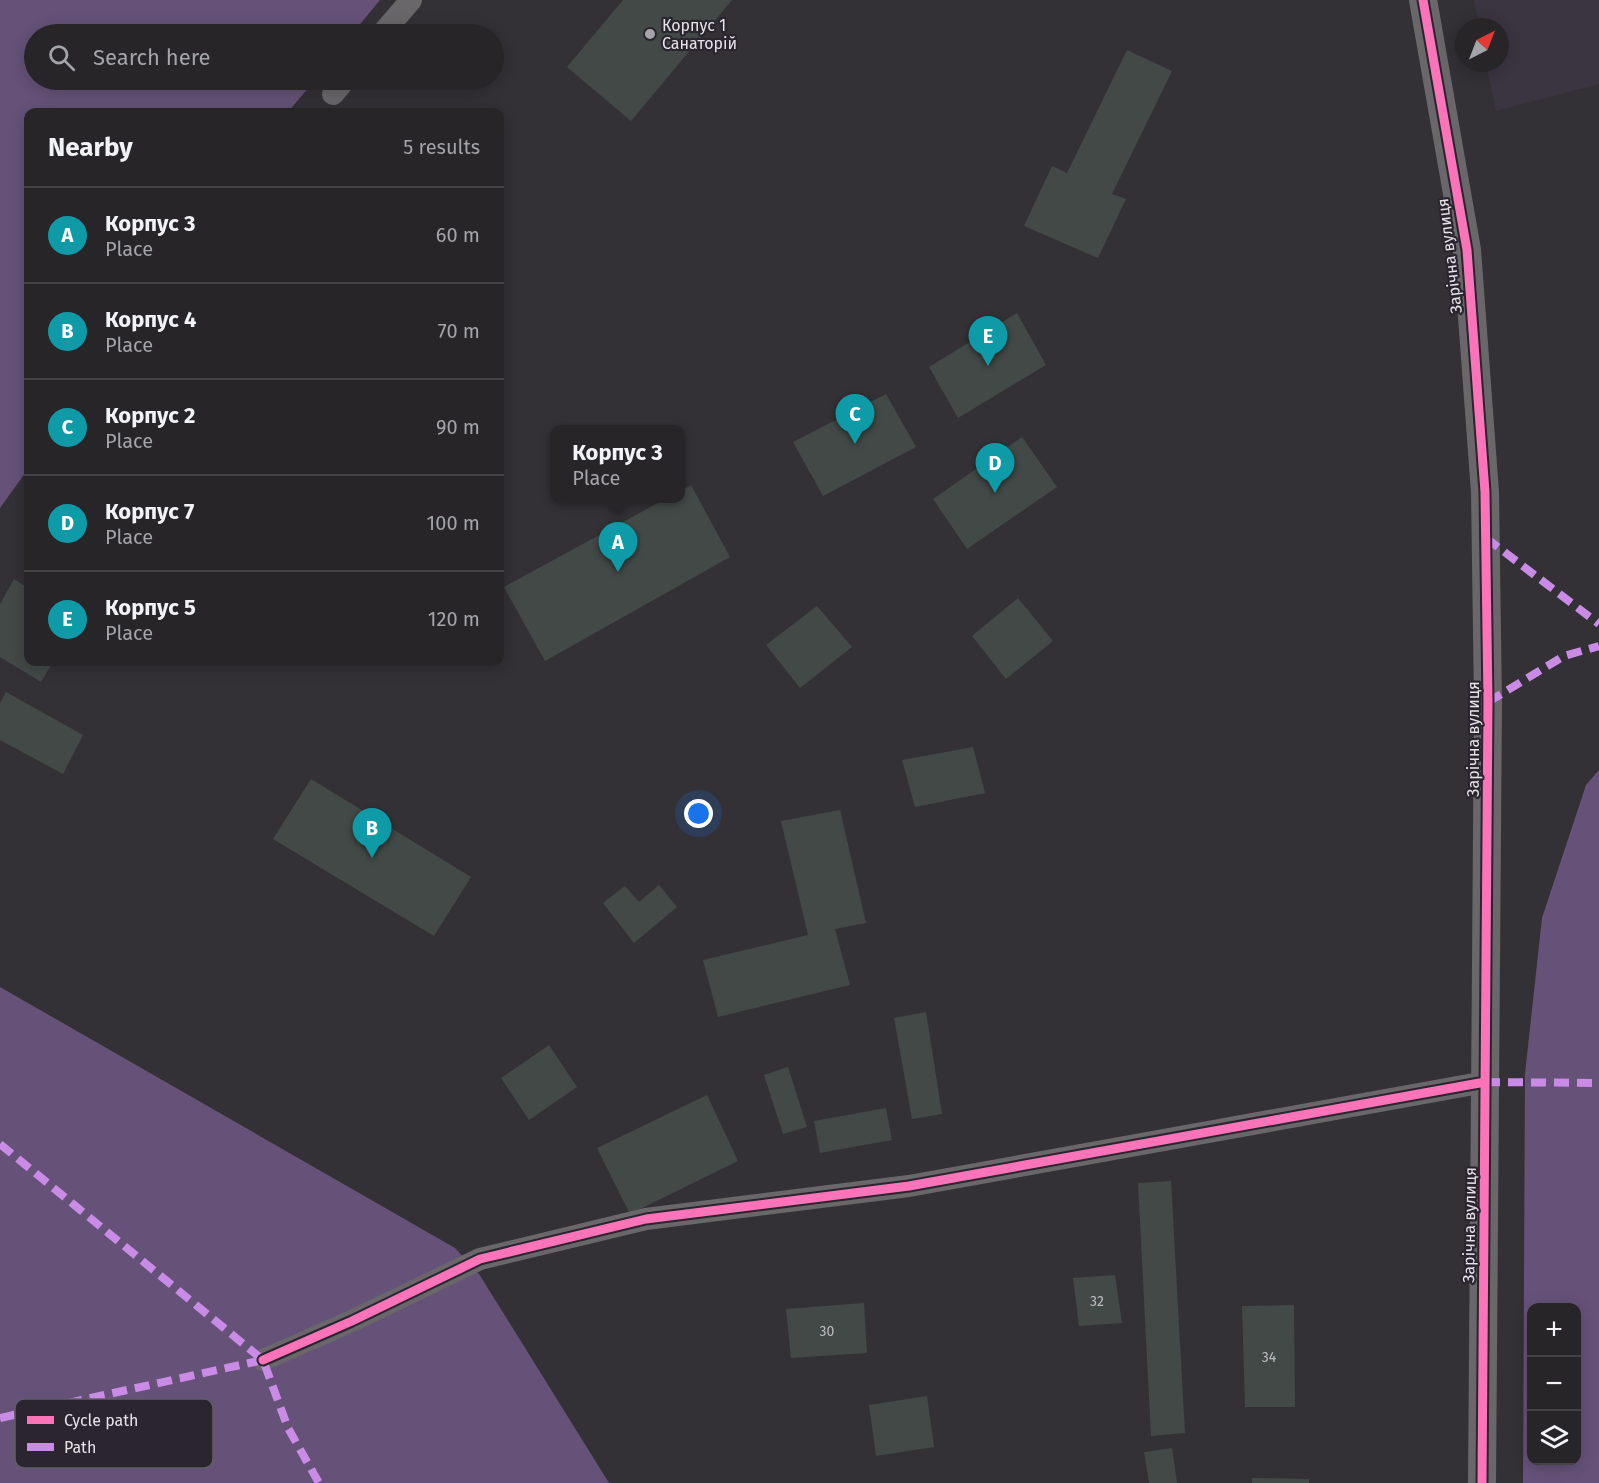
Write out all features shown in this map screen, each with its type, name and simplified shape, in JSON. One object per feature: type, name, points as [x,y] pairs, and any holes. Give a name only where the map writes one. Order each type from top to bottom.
[{"type":"street","points":[[391,24],[411,0]]},
{"type":"street","name":"Зарічна вулиця","points":[[1423,0],[1467,250],[1485,492],[1488,714],[1482,1483]]},
{"type":"street","points":[[263,1360],[352,1321],[480,1259],[646,1219],[909,1186],[1485,1083]]},
{"type":"shaded area","points":[[0,0],[380,0],[360,24],[24,24],[24,90],[307,90],[291,108],[24,108],[24,475],[0,508]]},
{"type":"shaded area","points":[[1474,0],[1599,0],[1599,84],[1496,111],[1488,72],[1509,72],[1509,18],[1478,18]]},
{"type":"shaded area","points":[[1599,770],[1599,1483],[1523,1483],[1525,1074],[1542,918],[1586,785]]},
{"type":"shaded area","points":[[0,987],[455,1248],[479,1274],[609,1483],[0,1483]]},
{"type":"building","name":"Корпус 1 Санаторій","points":[[623,0],[732,0],[631,121],[567,67]]},
{"type":"building","points":[[1127,50],[1172,71],[1112,194],[1126,199],[1098,258],[1024,226],[1052,166],[1067,173]]},
{"type":"building","points":[[1017,313],[1046,365],[958,418],[929,367]]},
{"type":"building","points":[[886,394],[916,447],[823,496],[793,442]]},
{"type":"building","points":[[1022,437],[1057,487],[967,549],[933,499]]},
{"type":"building","points":[[691,485],[730,557],[545,661],[504,587],[658,503],[685,503],[685,489]]},
{"type":"building","points":[[14,579],[24,585],[24,666],[51,666],[41,682],[0,657],[0,604]]},
{"type":"building","points":[[1018,598],[1053,641],[1006,679],[972,636]]},
{"type":"building","points":[[817,606],[852,647],[800,688],[766,645]]},
{"type":"building","points":[[6,692],[83,735],[63,774],[0,740],[0,703]]},
{"type":"building","points":[[973,747],[985,793],[915,807],[902,760]]},
{"type":"building","points":[[311,779],[471,877],[434,936],[273,839]]},
{"type":"building","points":[[840,810],[866,923],[835,929],[850,985],[718,1017],[703,960],[808,935],[781,821]]},
{"type":"building","points":[[659,885],[677,907],[634,943],[603,903],[625,886],[639,902]]},
{"type":"building","points":[[926,1012],[942,1114],[912,1119],[894,1018]]},
{"type":"building","points":[[549,1045],[577,1087],[529,1120],[501,1078]]},
{"type":"building","points":[[788,1067],[807,1127],[783,1134],[764,1075]]},
{"type":"building","points":[[707,1095],[738,1161],[630,1214],[597,1148]]},
{"type":"building","points":[[886,1108],[892,1140],[820,1153],[814,1121]]},
{"type":"building","points":[[1171,1181],[1185,1433],[1151,1436],[1138,1183]]},
{"type":"building","points":[[1115,1275],[1122,1323],[1079,1326],[1073,1278]]},
{"type":"building","points":[[864,1303],[867,1353],[791,1358],[786,1309]]},
{"type":"building","points":[[1294,1305],[1295,1407],[1245,1407],[1242,1306]]},
{"type":"building","points":[[927,1396],[934,1447],[876,1456],[869,1405]]},
{"type":"building","points":[[1172,1448],[1177,1483],[1149,1483],[1144,1452]]},
{"type":"building","points":[[1252,1478],[1309,1479],[1309,1483],[1252,1483]]},
{"type":"marked path","points":[[1486,538],[1599,624]]},
{"type":"marked path","points":[[1488,702],[1564,656],[1599,646]]},
{"type":"marked path","points":[[1485,1082],[1599,1083]]},
{"type":"marked path","points":[[0,1144],[263,1360],[288,1428],[319,1483]]},
{"type":"marked path","points":[[86,1399],[263,1360]]},
{"type":"marked path","points":[[0,1418],[15,1415]]},
{"type":"cycle path","points":[[1423,0],[1467,250],[1485,492],[1488,702],[1482,1483]]},
{"type":"cycle path","points":[[263,1360],[352,1321],[480,1259],[646,1219],[909,1186],[1485,1082]]},
{"type":"place","name":"Корпус 1 Санаторій","points":[[650,34]]},
{"type":"place","name":"Корпус 5","points":[[988,366]]},
{"type":"place","name":"Корпус 2","points":[[855,444]]},
{"type":"place","name":"Корпус 7","points":[[995,493]]},
{"type":"place","name":"Корпус 3","points":[[618,572]]},
{"type":"place","name":"Корпус 4","points":[[372,858]]}]
